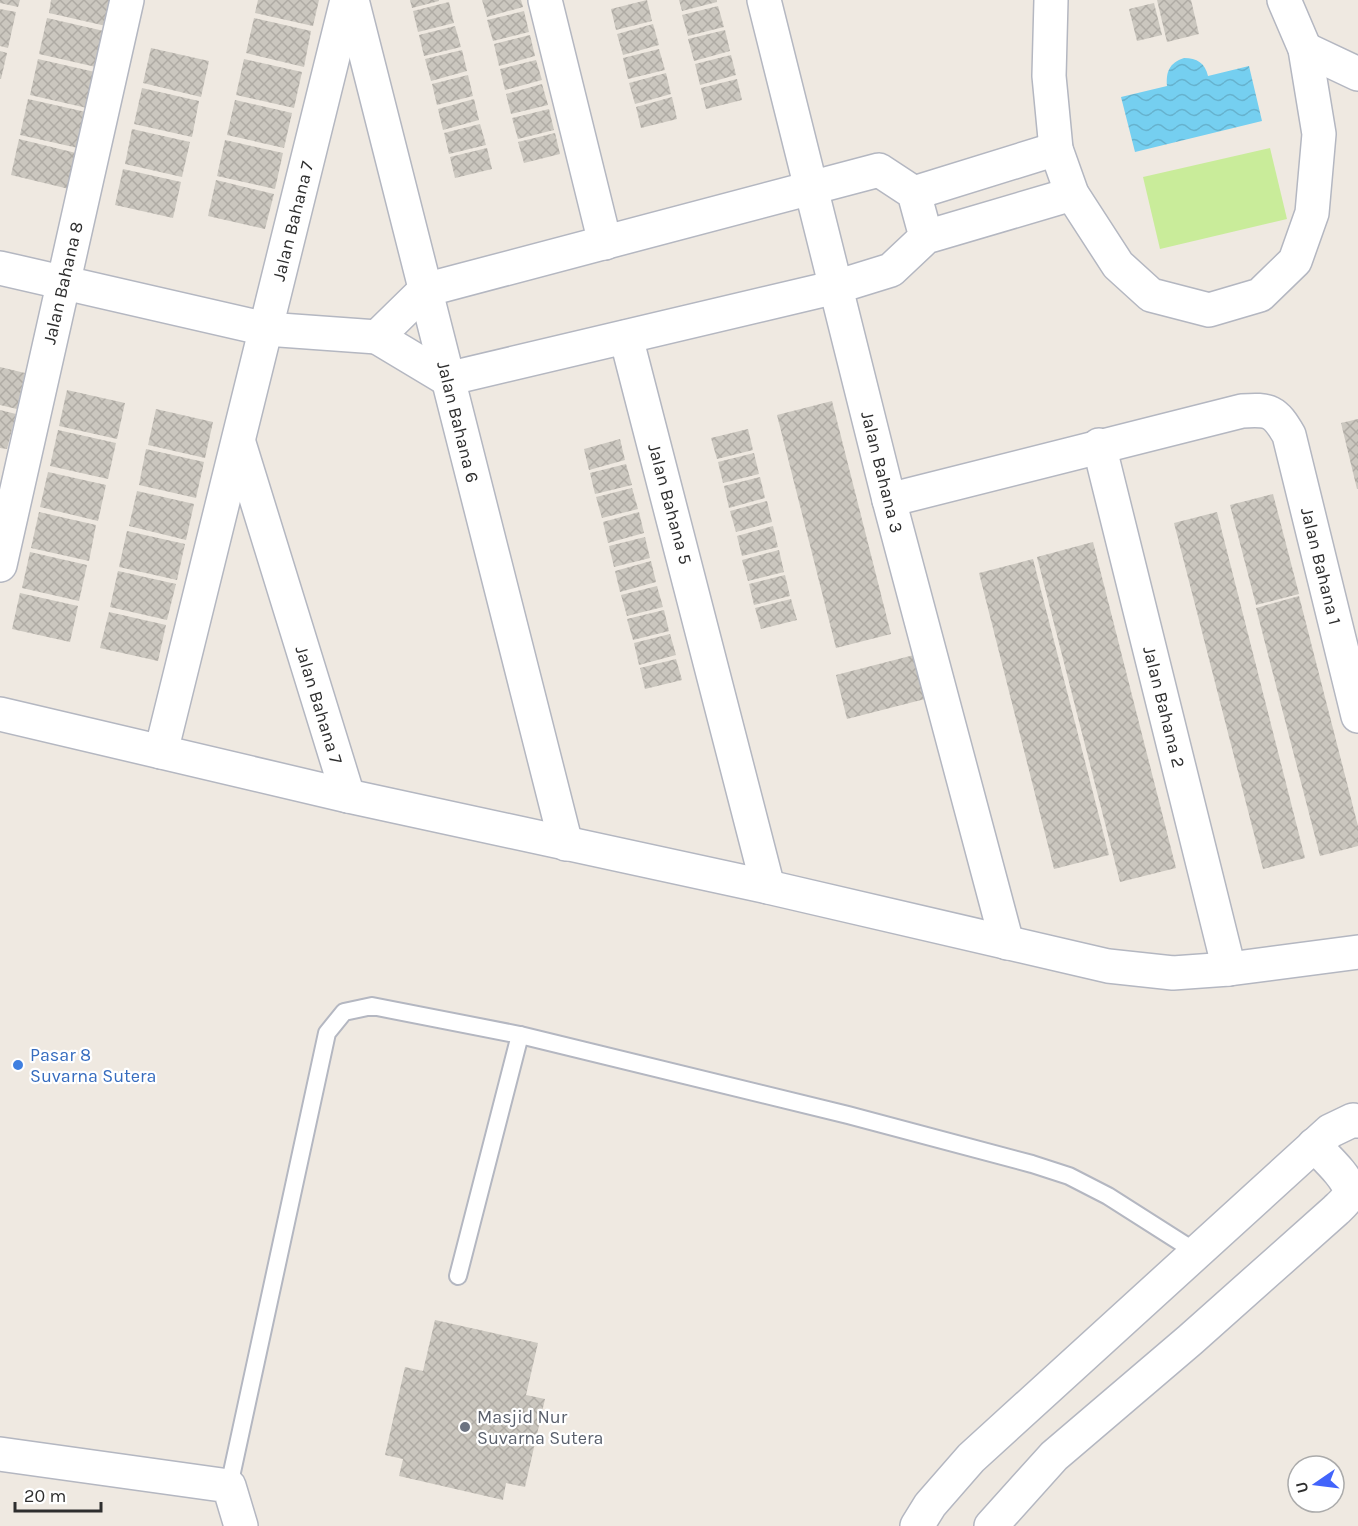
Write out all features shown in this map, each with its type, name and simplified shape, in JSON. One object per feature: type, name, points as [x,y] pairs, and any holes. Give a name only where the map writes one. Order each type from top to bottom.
[{"type":"street","name":"Jalan Bahana 8","points":[[0,565],[127,0]]},
{"type":"street","name":"Jalan Bahana 7","points":[[161,752],[347,0]]},
{"type":"street","name":"Jalan Bahana 6","points":[[352,0],[566,844]]},
{"type":"street","points":[[545,0],[605,243]]},
{"type":"street","name":"Jalan Bahana 3","points":[[764,0],[889,500],[1007,943]]},
{"type":"street","points":[[1051,0],[1049,76],[1056,149],[1072,194],[1118,265],[1151,295],[1209,310],[1260,295],[1295,261],[1312,213],[1319,134],[1305,49],[1284,0]]},
{"type":"street","points":[[1305,49],[1358,74]]},
{"type":"street","points":[[914,193],[1056,149]]},
{"type":"street","points":[[377,337],[425,290],[879,170],[914,193],[926,237]]},
{"type":"street","points":[[0,268],[266,328],[377,337],[447,379],[836,287],[891,270],[926,237],[1072,194]]},
{"type":"street","name":"Jalan Bahana 5","points":[[626,337],[768,887]]},
{"type":"street","name":"Jalan Bahana 1","points":[[1099,445],[1242,411],[1262,410],[1278,417],[1289,435],[1358,716]]},
{"type":"street","name":"Jalan Bahana 7","points":[[238,441],[348,796]]},
{"type":"street","points":[[889,500],[1099,445]]},
{"type":"street","name":"Jalan Bahana 2","points":[[1099,445],[1229,969]]},
{"type":"street","points":[[0,714],[348,796],[768,887],[1108,966],[1173,973],[1229,969],[1358,952]]},
{"type":"street","points":[[917,1526],[930,1505],[971,1458],[1287,1170],[1334,1132],[1344,1178],[1350,1189],[1348,1197],[1199,1332],[1054,1456],[991,1526]]},
{"type":"street","points":[[0,1454],[229,1486],[241,1526]]},
{"type":"lane","points":[[229,1486],[327,1034],[344,1012],[372,1006],[520,1035],[848,1115],[1032,1164],[1069,1176],[1108,1196],[1196,1252]]},
{"type":"lane","points":[[458,1276],[520,1035]]},
{"type":"green space","points":[[1270,148],[1287,219],[1160,249],[1143,177]]},
{"type":"water","points":[[1184,58],[1200,62],[1208,76],[1249,66],[1262,121],[1135,152],[1121,97],[1167,86],[1167,76],[1172,65]]},
{"type":"building","points":[[0,0],[20,0],[18,7],[0,3]]},
{"type":"building","points":[[51,0],[112,0],[106,26],[49,13]]},
{"type":"building","points":[[258,0],[319,0],[313,26],[255,13]]},
{"type":"building","points":[[410,0],[439,0],[439,1],[412,8]]},
{"type":"building","points":[[482,0],[521,0],[523,7],[487,17]]},
{"type":"building","points":[[647,0],[652,21],[616,30],[611,9]]},
{"type":"building","points":[[679,0],[717,0],[717,2],[682,11]]},
{"type":"building","points":[[1157,0],[1191,0],[1199,34],[1167,42]]},
{"type":"building","points":[[449,2],[454,23],[418,32],[413,11]]},
{"type":"building","points":[[1154,3],[1162,35],[1137,41],[1129,9]]},
{"type":"building","points":[[718,6],[724,27],[688,36],[682,15]]},
{"type":"building","points":[[0,9],[16,12],[8,48],[0,46]]},
{"type":"building","points":[[524,11],[529,32],[493,41],[487,20]]},
{"type":"building","points":[[47,18],[104,31],[96,67],[39,54]]},
{"type":"building","points":[[254,18],[311,31],[304,67],[246,53]]},
{"type":"building","points":[[653,24],[659,45],[623,55],[617,34]]},
{"type":"building","points":[[455,26],[461,47],[424,56],[419,35]]},
{"type":"building","points":[[725,30],[730,51],[694,61],[688,39]]},
{"type":"building","points":[[530,35],[535,56],[499,66],[494,44]]},
{"type":"building","points":[[151,48],[209,61],[201,97],[143,83]]},
{"type":"building","points":[[659,49],[665,70],[628,79],[623,58]]},
{"type":"building","points":[[462,50],[467,71],[431,81],[425,59]]},
{"type":"building","points":[[0,51],[7,53],[1,79],[0,79]]},
{"type":"building","points":[[731,55],[736,75],[700,85],[695,64]]},
{"type":"building","points":[[38,59],[95,72],[87,108],[30,95]]},
{"type":"building","points":[[244,59],[302,72],[294,108],[236,95]]},
{"type":"building","points":[[536,60],[542,80],[505,90],[500,69]]},
{"type":"building","points":[[666,73],[671,94],[635,104],[629,83]]},
{"type":"building","points":[[468,75],[473,96],[437,105],[432,84]]},
{"type":"building","points":[[737,79],[742,100],[706,109],[701,88]]},
{"type":"building","points":[[542,84],[548,105],[511,114],[506,94]]},
{"type":"building","points":[[142,88],[199,101],[192,137],[134,124]]},
{"type":"building","points":[[672,97],[677,119],[641,128],[636,107]]},
{"type":"building","points":[[28,99],[86,112],[78,148],[20,135]]},
{"type":"building","points":[[474,99],[479,120],[443,130],[438,109]]},
{"type":"building","points":[[235,100],[292,113],[284,148],[227,135]]},
{"type":"building","points":[[549,109],[554,130],[518,139],[512,118]]},
{"type":"building","points":[[480,124],[486,145],[449,154],[444,133]]},
{"type":"building","points":[[132,129],[190,142],[182,177],[125,164]]},
{"type":"building","points":[[555,133],[560,154],[524,163],[518,142]]},
{"type":"building","points":[[19,139],[76,153],[69,189],[11,175]]},
{"type":"building","points":[[225,140],[283,153],[275,189],[217,176]]},
{"type":"building","points":[[487,148],[492,169],[455,178],[450,157]]},
{"type":"building","points":[[123,169],[181,182],[173,218],[115,205]]},
{"type":"building","points":[[216,180],[274,194],[265,229],[208,216]]},
{"type":"building","points":[[0,367],[25,373],[17,409],[0,405]]},
{"type":"building","points":[[67,390],[125,403],[117,439],[59,426]]},
{"type":"building","points":[[832,401],[891,634],[836,648],[777,415]]},
{"type":"building","points":[[156,409],[213,422],[205,458],[148,445]]},
{"type":"building","points":[[0,410],[16,414],[7,449],[0,448]]},
{"type":"building","points":[[1358,419],[1358,489],[1357,489],[1341,423]]},
{"type":"building","points":[[748,429],[753,450],[717,459],[711,438]]},
{"type":"building","points":[[58,430],[116,443],[108,479],[50,466]]},
{"type":"building","points":[[620,439],[625,460],[589,470],[584,449]]},
{"type":"building","points":[[146,449],[204,462],[196,498],[139,485]]},
{"type":"building","points":[[754,453],[759,474],[723,483],[718,462]]},
{"type":"building","points":[[626,464],[632,485],[595,494],[590,473]]},
{"type":"building","points":[[48,472],[106,485],[98,521],[40,507]]},
{"type":"building","points":[[760,477],[765,498],[729,508],[724,486]]},
{"type":"building","points":[[632,488],[638,509],[602,518],[596,497]]},
{"type":"building","points":[[137,491],[194,504],[186,540],[129,526]]},
{"type":"building","points":[[1273,494],[1299,594],[1256,605],[1230,505]]},
{"type":"building","points":[[767,501],[772,522],[736,532],[730,511]]},
{"type":"building","points":[[39,512],[96,525],[89,561],[31,548]]},
{"type":"building","points":[[639,512],[644,533],[608,543],[603,522]]},
{"type":"building","points":[[1217,512],[1305,858],[1263,869],[1174,523]]},
{"type":"building","points":[[773,526],[778,547],[742,556],[737,536]]},
{"type":"building","points":[[127,531],[185,544],[177,580],[119,567]]},
{"type":"building","points":[[645,537],[650,558],[614,567],[609,546]]},
{"type":"building","points":[[1093,542],[1176,868],[1120,882],[1037,557]]},
{"type":"building","points":[[779,550],[784,572],[748,581],[742,560]]},
{"type":"building","points":[[30,552],[87,565],[79,601],[22,588]]},
{"type":"building","points":[[1033,559],[1109,855],[1054,869],[979,573]]},
{"type":"building","points":[[651,561],[656,582],[620,592],[615,571]]},
{"type":"building","points":[[118,571],[176,584],[167,620],[110,607]]},
{"type":"building","points":[[785,575],[790,596],[754,605],[749,584]]},
{"type":"building","points":[[657,586],[663,607],[627,616],[621,595]]},
{"type":"building","points":[[20,593],[78,606],[70,642],[12,629]]},
{"type":"building","points":[[1299,596],[1358,826],[1358,846],[1320,856],[1256,608]]},
{"type":"building","points":[[791,599],[797,620],[761,629],[755,608]]},
{"type":"building","points":[[664,610],[669,631],[633,640],[627,619]]},
{"type":"building","points":[[109,612],[166,625],[158,661],[100,648]]},
{"type":"building","points":[[670,634],[676,655],[639,665],[634,643]]},
{"type":"building","points":[[914,655],[925,699],[847,719],[836,675]]},
{"type":"building","points":[[676,659],[682,680],[645,689],[640,668]]},
{"type":"building","name":"Masjid Nur Suvarna Sutera","points":[[435,1320],[538,1343],[526,1395],[545,1399],[525,1487],[506,1483],[503,1500],[399,1476],[403,1459],[385,1455],[405,1367],[423,1371]]},
{"type":"place","name":"Pasar 8 Suvarna Sutera","points":[[18,1065]]},
{"type":"place","name":"Masjid Nur Suvarna Sutera","points":[[465,1427]]}]
